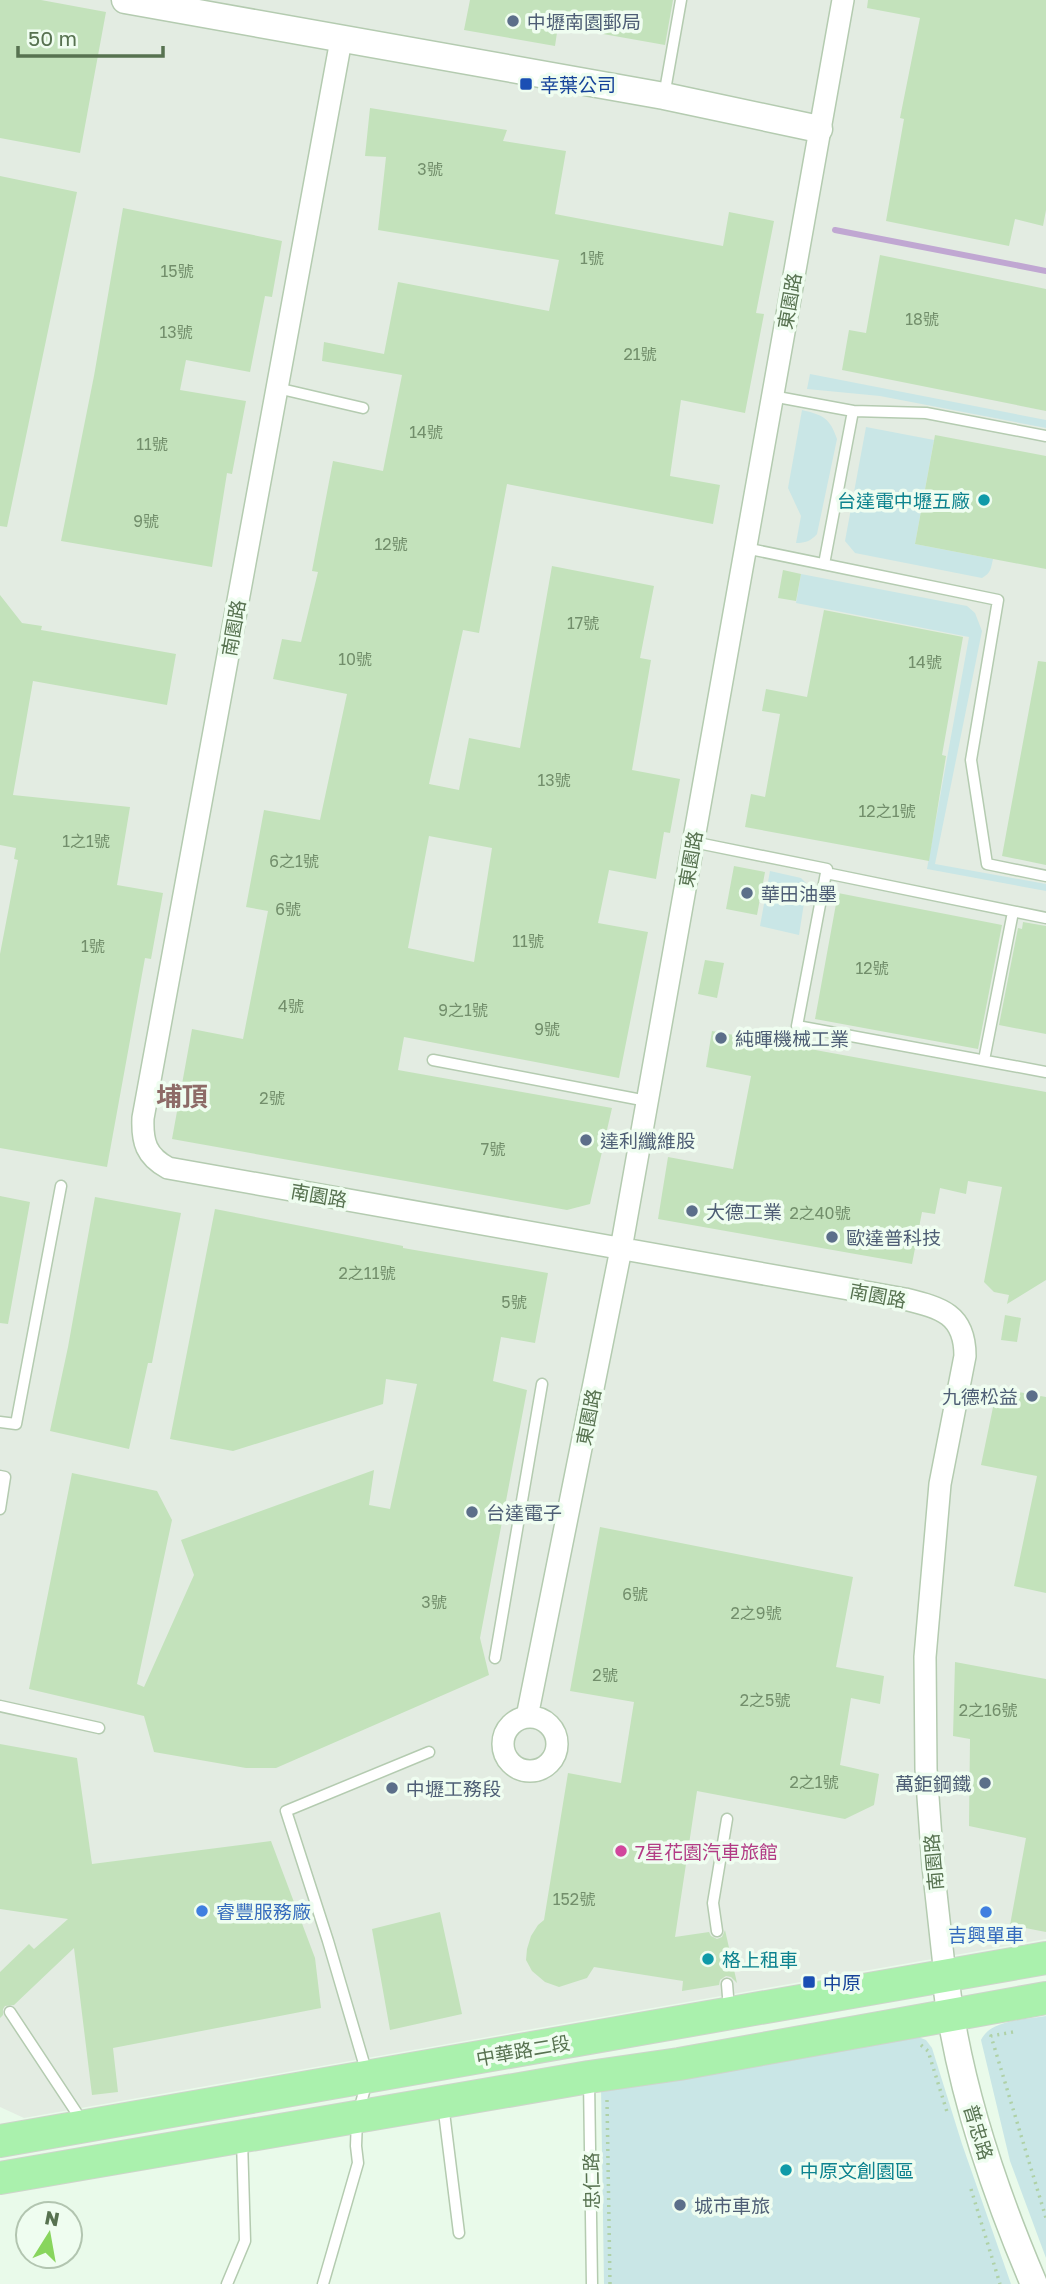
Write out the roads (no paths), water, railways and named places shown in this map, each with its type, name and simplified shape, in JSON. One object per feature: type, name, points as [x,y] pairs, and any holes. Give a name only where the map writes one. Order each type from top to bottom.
[{"type":"main road","name":"中華路二段","points":[[0,2141],[368,2077],[729,1999],[945,1975],[1046,1958]]},
{"type":"main road","name":"中華路二段","points":[[0,2178],[443,2104],[598,2085],[693,2062],[1046,1998]]},
{"type":"street","points":[[125,0],[154,3],[341,40],[664,96],[819,129]]},
{"type":"street","name":"東園路","points":[[527,1717],[621,1249],[843,0]]},
{"type":"street","name":"南園路","points":[[341,40],[143,1118],[142,1134],[146,1150],[167,1168],[905,1299],[948,1313],[962,1331],[965,1356],[940,1484],[925,1657],[926,1769],[945,1975]]},
{"type":"street","name":"普忠路","points":[[945,1975],[949,2016],[973,2116],[1011,2230],[1034,2284]]},
{"type":"lane","points":[[664,96],[681,0]]},
{"type":"lane","points":[[277,388],[363,408]]},
{"type":"lane","points":[[772,396],[853,411],[926,413],[1046,436]]},
{"type":"lane","points":[[824,565],[853,411]]},
{"type":"lane","points":[[745,548],[998,600],[971,760],[987,864],[1046,876]]},
{"type":"lane","points":[[693,842],[827,869],[797,1026],[1046,1072]]},
{"type":"lane","points":[[826,873],[1046,918]]},
{"type":"lane","points":[[985,1060],[1013,912]]},
{"type":"lane","points":[[433,1060],[647,1101]]},
{"type":"lane","points":[[0,1422],[16,1424],[61,1186]]},
{"type":"lane","points":[[495,1658],[542,1384]]},
{"type":"lane","points":[[0,1476],[5,1477],[0,1510]]},
{"type":"lane","points":[[520,1506],[568,1515]]},
{"type":"lane","points":[[0,1706],[99,1728]]},
{"type":"lane","points":[[323,2284],[358,2163],[357,2118],[368,2077],[286,1811],[429,1752]]},
{"type":"lane","points":[[717,1931],[713,1903],[727,1819]]},
{"type":"lane","points":[[10,2012],[85,2126]]},
{"type":"lane","name":"忠仁路","points":[[592,2284],[598,2085]]},
{"type":"lane","points":[[443,2104],[459,2233]]},
{"type":"lane","points":[[227,2284],[245,2241],[242,2138]]},
{"type":"waterway","points":[[835,230],[1046,271]]},
{"type":"place","name":"中壢南園郵局","points":[[513,21]]},
{"type":"place","name":"幸葉公司","points":[[526,84]]},
{"type":"place","name":"台達電中壢五廠","points":[[984,500]]},
{"type":"place","name":"華田油墨","points":[[747,893]]},
{"type":"place","name":"純暉機械工業","points":[[721,1038]]},
{"type":"place","name":"達利纖維股","points":[[586,1140]]},
{"type":"place","name":"大德工業","points":[[692,1211]]},
{"type":"place","name":"歐達普科技","points":[[832,1237]]},
{"type":"place","name":"九德松益","points":[[1032,1396]]},
{"type":"place","name":"台達電子","points":[[472,1512]]},
{"type":"place","name":"萬鉅鋼鐵","points":[[985,1783]]},
{"type":"place","name":"中壢工務段","points":[[392,1788]]},
{"type":"place","name":"7星花園汽車旅館","points":[[621,1851]]},
{"type":"place","name":"睿豐服務廠","points":[[202,1911]]},
{"type":"place","name":"吉興單車","points":[[986,1912]]},
{"type":"place","name":"格上租車","points":[[708,1959]]},
{"type":"place","name":"中原","points":[[809,1982]]},
{"type":"place","name":"中原文創園區","points":[[786,2170]]},
{"type":"place","name":"城市車旅","points":[[680,2205]]},
{"type":"district","name":"埔頂","points":[[182,1096]]}]
